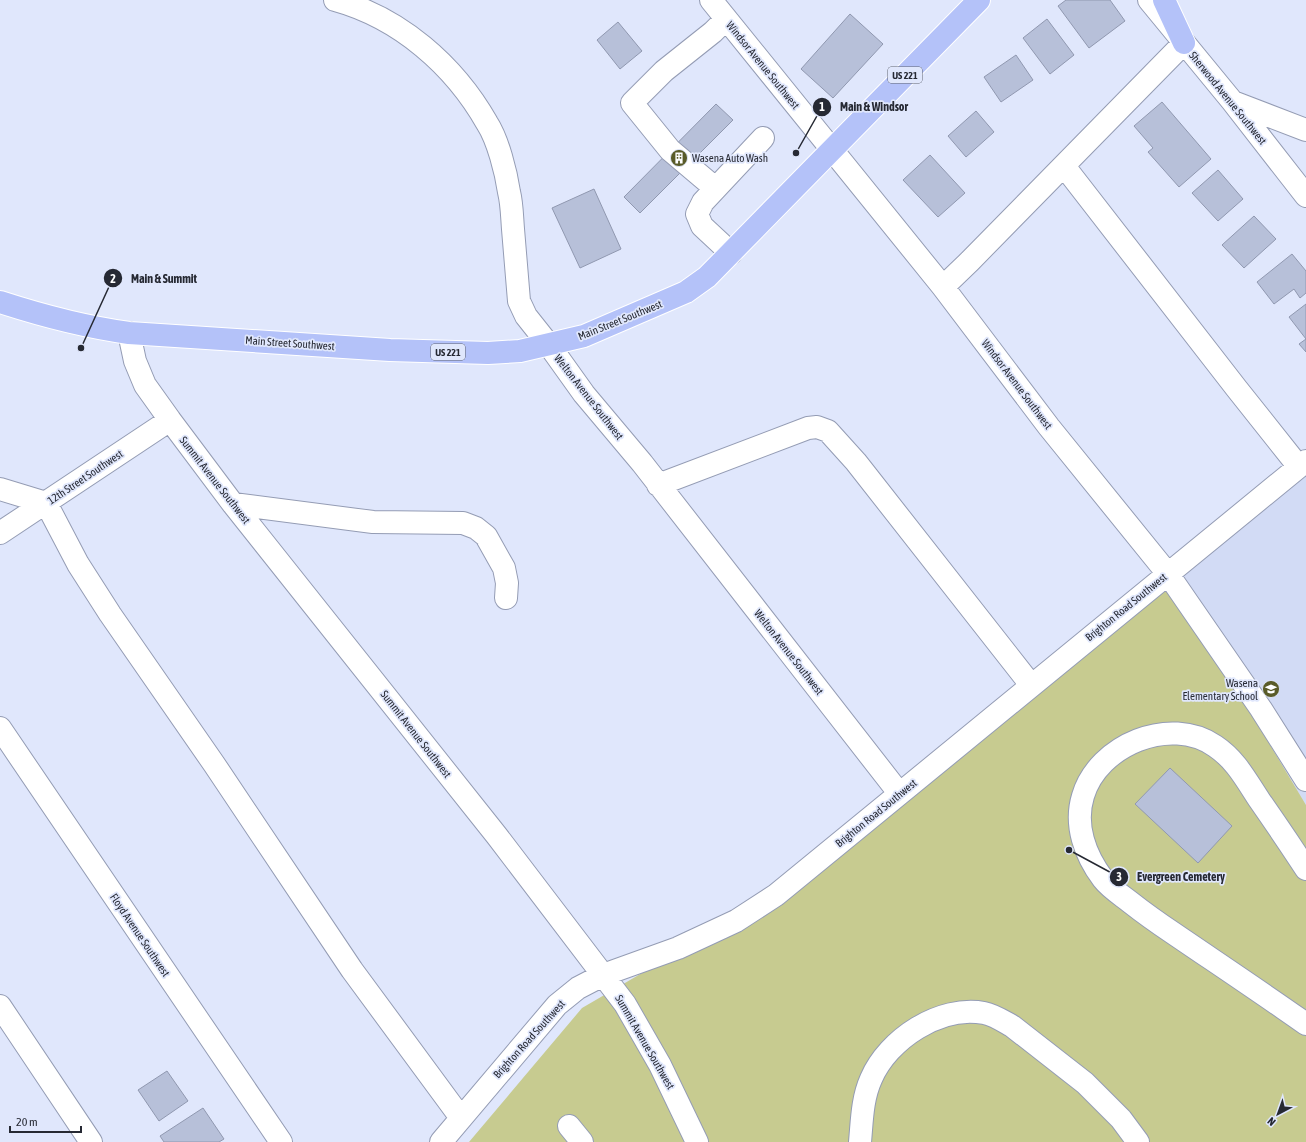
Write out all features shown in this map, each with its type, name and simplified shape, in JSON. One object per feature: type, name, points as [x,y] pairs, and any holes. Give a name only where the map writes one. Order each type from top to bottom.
[{"type":"main road","points":[[1164,0],[1184,43]]},
{"type":"main road","name":"Main Street Southwest","points":[[0,302],[40,315],[96,328],[130,333],[390,350],[480,353],[520,352],[584,336],[686,292],[707,277],[832,150],[975,1]]},
{"type":"street","name":"Welton Avenue Southwest","points":[[335,0],[370,13],[401,30],[426,48],[449,71],[470,96],[488,124],[500,154],[510,192],[519,301],[526,316],[584,394],[658,485],[899,793]]},
{"type":"street","name":"Windsor Avenue Southwest","points":[[711,0],[943,287],[1049,427],[1168,574],[1261,709],[1306,780]]},
{"type":"street","name":"Sherwood Avenue Southwest","points":[[1150,0],[1232,101],[1306,196]]},
{"type":"street","points":[[715,188],[670,150],[632,103],[664,71],[713,32],[726,19]]},
{"type":"street","points":[[943,287],[1184,43]]},
{"type":"street","points":[[1232,101],[1306,130]]},
{"type":"street","points":[[731,253],[702,226],[697,214],[703,202],[715,188],[763,138]]},
{"type":"street","points":[[1064,166],[1232,383],[1302,464]]},
{"type":"street","name":"Summit Avenue Southwest","points":[[130,333],[135,361],[145,386],[170,420],[233,504],[497,836],[625,1004],[660,1065],[697,1142]]},
{"type":"street","name":"12th Street Southwest","points":[[0,534],[170,420]]},
{"type":"street","points":[[658,485],[808,428],[817,427],[828,431],[856,462],[1031,685]]},
{"type":"street","name":"Brighton Road Southwest","points":[[440,1142],[557,1006],[578,988],[603,974],[678,948],[736,921],[776,895],[1302,464]]},
{"type":"street","points":[[0,489],[46,503],[78,564],[110,614],[219,770],[352,970],[461,1118]]},
{"type":"street","points":[[233,504],[373,522],[463,524],[476,528],[486,536],[504,568],[507,583],[506,598]]},
{"type":"street","name":"Floyd Avenue Southwest","points":[[0,728],[281,1142]]},
{"type":"street","points":[[1306,869],[1232,759],[1214,745],[1192,736],[1178,733],[1154,735],[1132,743],[1108,758],[1091,777],[1083,796],[1079,816],[1082,840],[1091,861],[1104,880],[1118,893],[1155,920],[1306,1024]]},
{"type":"street","points":[[0,1006],[91,1142]]},
{"type":"street","points":[[860,1142],[864,1102],[871,1079],[882,1059],[891,1048],[914,1029],[936,1018],[966,1012],[984,1013],[1001,1019],[1012,1026],[1085,1083],[1121,1119],[1138,1142]]},
{"type":"shaded area","name":"Wasena Elementary School","points":[[1306,462],[1306,805],[1168,574]]},
{"type":"green space","points":[[1168,574],[1306,805],[1306,1142],[469,1142],[582,1008],[776,895]]},
{"type":"building","points":[[1066,0],[1110,0],[1125,21],[1089,48],[1058,6]]},
{"type":"building","points":[[850,14],[883,44],[833,98],[801,69]]},
{"type":"building","points":[[1047,19],[1074,55],[1050,74],[1023,38]]},
{"type":"building","points":[[618,22],[642,51],[620,69],[597,40]]},
{"type":"building","points":[[1016,55],[1033,80],[1001,102],[984,77]]},
{"type":"building","points":[[1162,102],[1211,159],[1179,187],[1148,152],[1153,148],[1134,126]]},
{"type":"building","name":"Wasena Auto Wash","points":[[716,104],[733,120],[640,213],[624,197]]},
{"type":"building","points":[[976,111],[994,132],[966,157],[948,136]]},
{"type":"building","points":[[930,155],[965,193],[938,217],[903,180]]},
{"type":"building","points":[[1218,170],[1243,199],[1218,221],[1192,193]]},
{"type":"building","points":[[594,189],[621,249],[580,268],[552,208]]},
{"type":"building","points":[[1254,216],[1276,239],[1244,268],[1222,245]]},
{"type":"building","points":[[1292,254],[1306,271],[1306,293],[1300,298],[1294,289],[1274,304],[1257,282]]},
{"type":"building","points":[[1306,304],[1306,339],[1289,317]]},
{"type":"building","points":[[1306,339],[1306,352],[1299,344]]},
{"type":"building","points":[[1170,768],[1232,826],[1198,863],[1135,804]]},
{"type":"building","points":[[167,1071],[188,1101],[159,1121],[138,1090]]},
{"type":"building","points":[[203,1108],[224,1139],[219,1142],[164,1142],[160,1136]]},
{"type":"place","name":"Main & Windsor","points":[[796,153]]},
{"type":"place","name":"Wasena Auto Wash","points":[[679,158]]},
{"type":"place","name":"Main & Summit","points":[[81,348]]},
{"type":"place","name":"Wasena Elementary School","points":[[1271,689]]},
{"type":"place","name":"Evergreen Cemetery","points":[[1069,850]]}]
